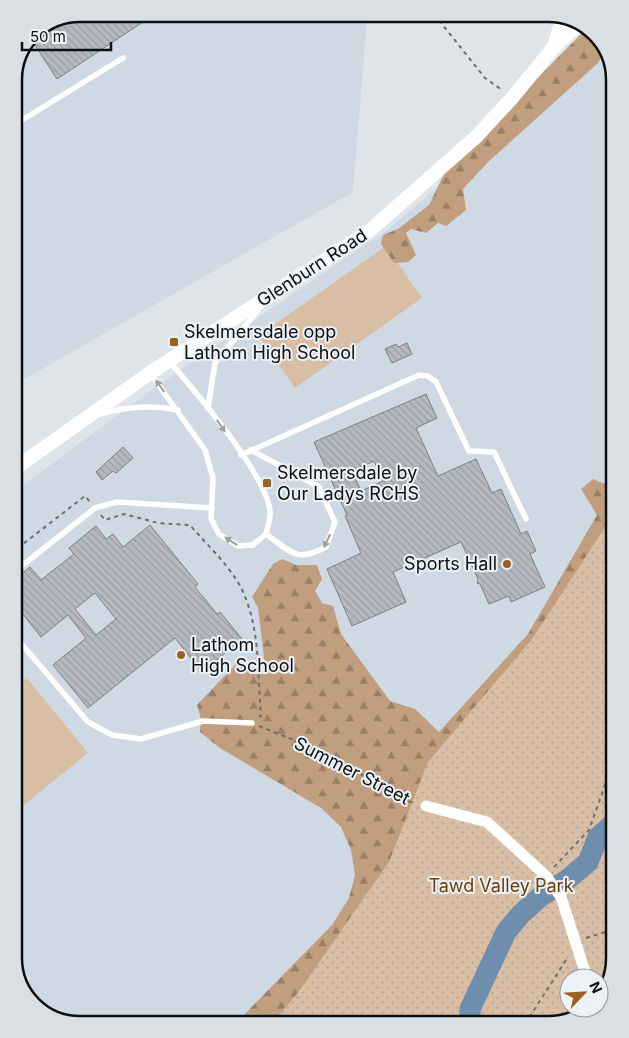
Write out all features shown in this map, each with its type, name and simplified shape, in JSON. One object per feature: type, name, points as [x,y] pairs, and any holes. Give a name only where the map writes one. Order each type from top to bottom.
[{"type":"street","name":"Glenburn Road","points":[[554,46],[561,24]]},
{"type":"street","name":"Glenburn Road","points":[[23,463],[169,360],[368,232],[476,137],[512,98],[554,46],[573,29]]},
{"type":"street","name":"Summer Street","points":[[426,806],[487,822],[546,876],[561,897],[585,968]]},
{"type":"lane","points":[[23,120],[123,58]]},
{"type":"lane","points":[[208,408],[215,363],[269,296]]},
{"type":"lane","points":[[150,373],[206,450],[211,463],[213,478],[211,519],[219,534],[238,546],[253,545],[266,534],[270,512],[255,473],[208,408],[169,360]]},
{"type":"lane","points":[[241,455],[419,375],[428,376],[436,382],[469,451],[494,452],[526,518]]},
{"type":"lane","points":[[85,418],[113,410],[135,408],[164,407],[178,410]]},
{"type":"lane","points":[[251,450],[319,487],[335,522],[326,547],[309,556],[293,554],[266,534]]},
{"type":"lane","points":[[22,565],[95,508],[117,502],[212,508]]},
{"type":"lane","points":[[22,645],[88,722],[112,735],[141,739],[204,721],[252,723]]},
{"type":"path","points":[[441,23],[485,78],[512,98]]},
{"type":"path","points":[[22,546],[86,496],[105,520],[124,514],[158,523],[190,525],[238,582],[248,603],[257,634],[256,660],[261,716],[252,723]]},
{"type":"path","name":"Summer Street","points":[[252,723],[326,753],[404,800],[426,806]]},
{"type":"path","points":[[546,876],[589,830],[606,783]]},
{"type":"path","points":[[530,1016],[577,943],[606,931]]},
{"type":"shaded area","points":[[81,23],[367,23],[353,192],[23,380],[23,77],[24,66],[35,45],[52,30],[70,24]]},
{"type":"shaded area","points":[[596,46],[605,66],[606,73],[606,510],[393,862],[277,1015],[77,1015],[62,1012],[48,1006],[32,990],[26,976],[22,957],[23,486],[161,383],[386,231],[530,109]]},
{"type":"green space","points":[[582,33],[592,42],[601,58],[598,63],[488,162],[463,189],[466,210],[446,226],[438,223],[426,233],[411,229],[406,233],[416,255],[408,262],[394,263],[381,244],[383,235],[398,229],[429,205],[445,172]]},
{"type":"green space","points":[[386,246],[422,298],[295,388],[258,336]]},
{"type":"green space","name":"Tawd Valley Park","points":[[593,479],[606,484],[606,968],[559,968],[559,1014],[548,1016],[243,1015],[332,925],[349,898],[355,875],[351,850],[341,827],[321,808],[220,748],[200,732],[201,719],[197,705],[238,662],[251,674],[266,674],[258,608],[252,597],[273,564],[282,559],[296,565],[317,565],[322,579],[315,591],[322,603],[333,606],[341,634],[390,701],[415,709],[439,732],[528,634],[597,515],[581,489]]},
{"type":"green space","name":"Tawd Valley Park","points":[[606,526],[606,968],[559,968],[559,1014],[548,1016],[278,1015],[297,994],[389,862],[428,762],[532,639]]},
{"type":"green space","points":[[27,678],[88,753],[22,806],[22,682]]},
{"type":"building","points":[[81,23],[141,23],[57,79],[35,45],[52,30],[70,24]]},
{"type":"building","points":[[407,343],[412,354],[392,363],[385,349],[396,344],[398,347]]},
{"type":"building","points":[[426,394],[437,418],[416,428],[438,476],[476,459],[492,493],[501,489],[521,534],[527,531],[536,551],[530,554],[545,587],[511,602],[509,596],[489,604],[480,584],[477,583],[478,579],[461,542],[393,572],[406,602],[352,626],[327,569],[361,553],[345,516],[347,515],[314,442]],"holes":[[[374,461],[383,481],[361,491],[352,471]]]},
{"type":"building","points":[[123,447],[133,458],[116,473],[113,471],[102,480],[96,472]]},
{"type":"building","points":[[150,525],[198,584],[195,587],[217,614],[220,612],[242,639],[202,672],[175,638],[88,708],[53,665],[86,638],[68,615],[41,637],[22,614],[22,573],[30,567],[41,580],[74,554],[69,548],[96,526],[106,539],[113,534],[123,547]],"holes":[[[95,593],[116,619],[96,635],[75,609]]]},
{"type":"waterway","points":[[470,1016],[470,1009],[506,932],[520,915],[540,897],[568,879],[588,862],[598,837],[606,830]]},
{"type":"place","name":"Skelmersdale opp Lathom High School","points":[[174,342]]},
{"type":"place","name":"Skelmersdale by Our Ladys RCHS","points":[[267,483]]},
{"type":"place","name":"Sports Hall","points":[[507,564]]},
{"type":"place","name":"Lathom High School","points":[[181,655]]}]
